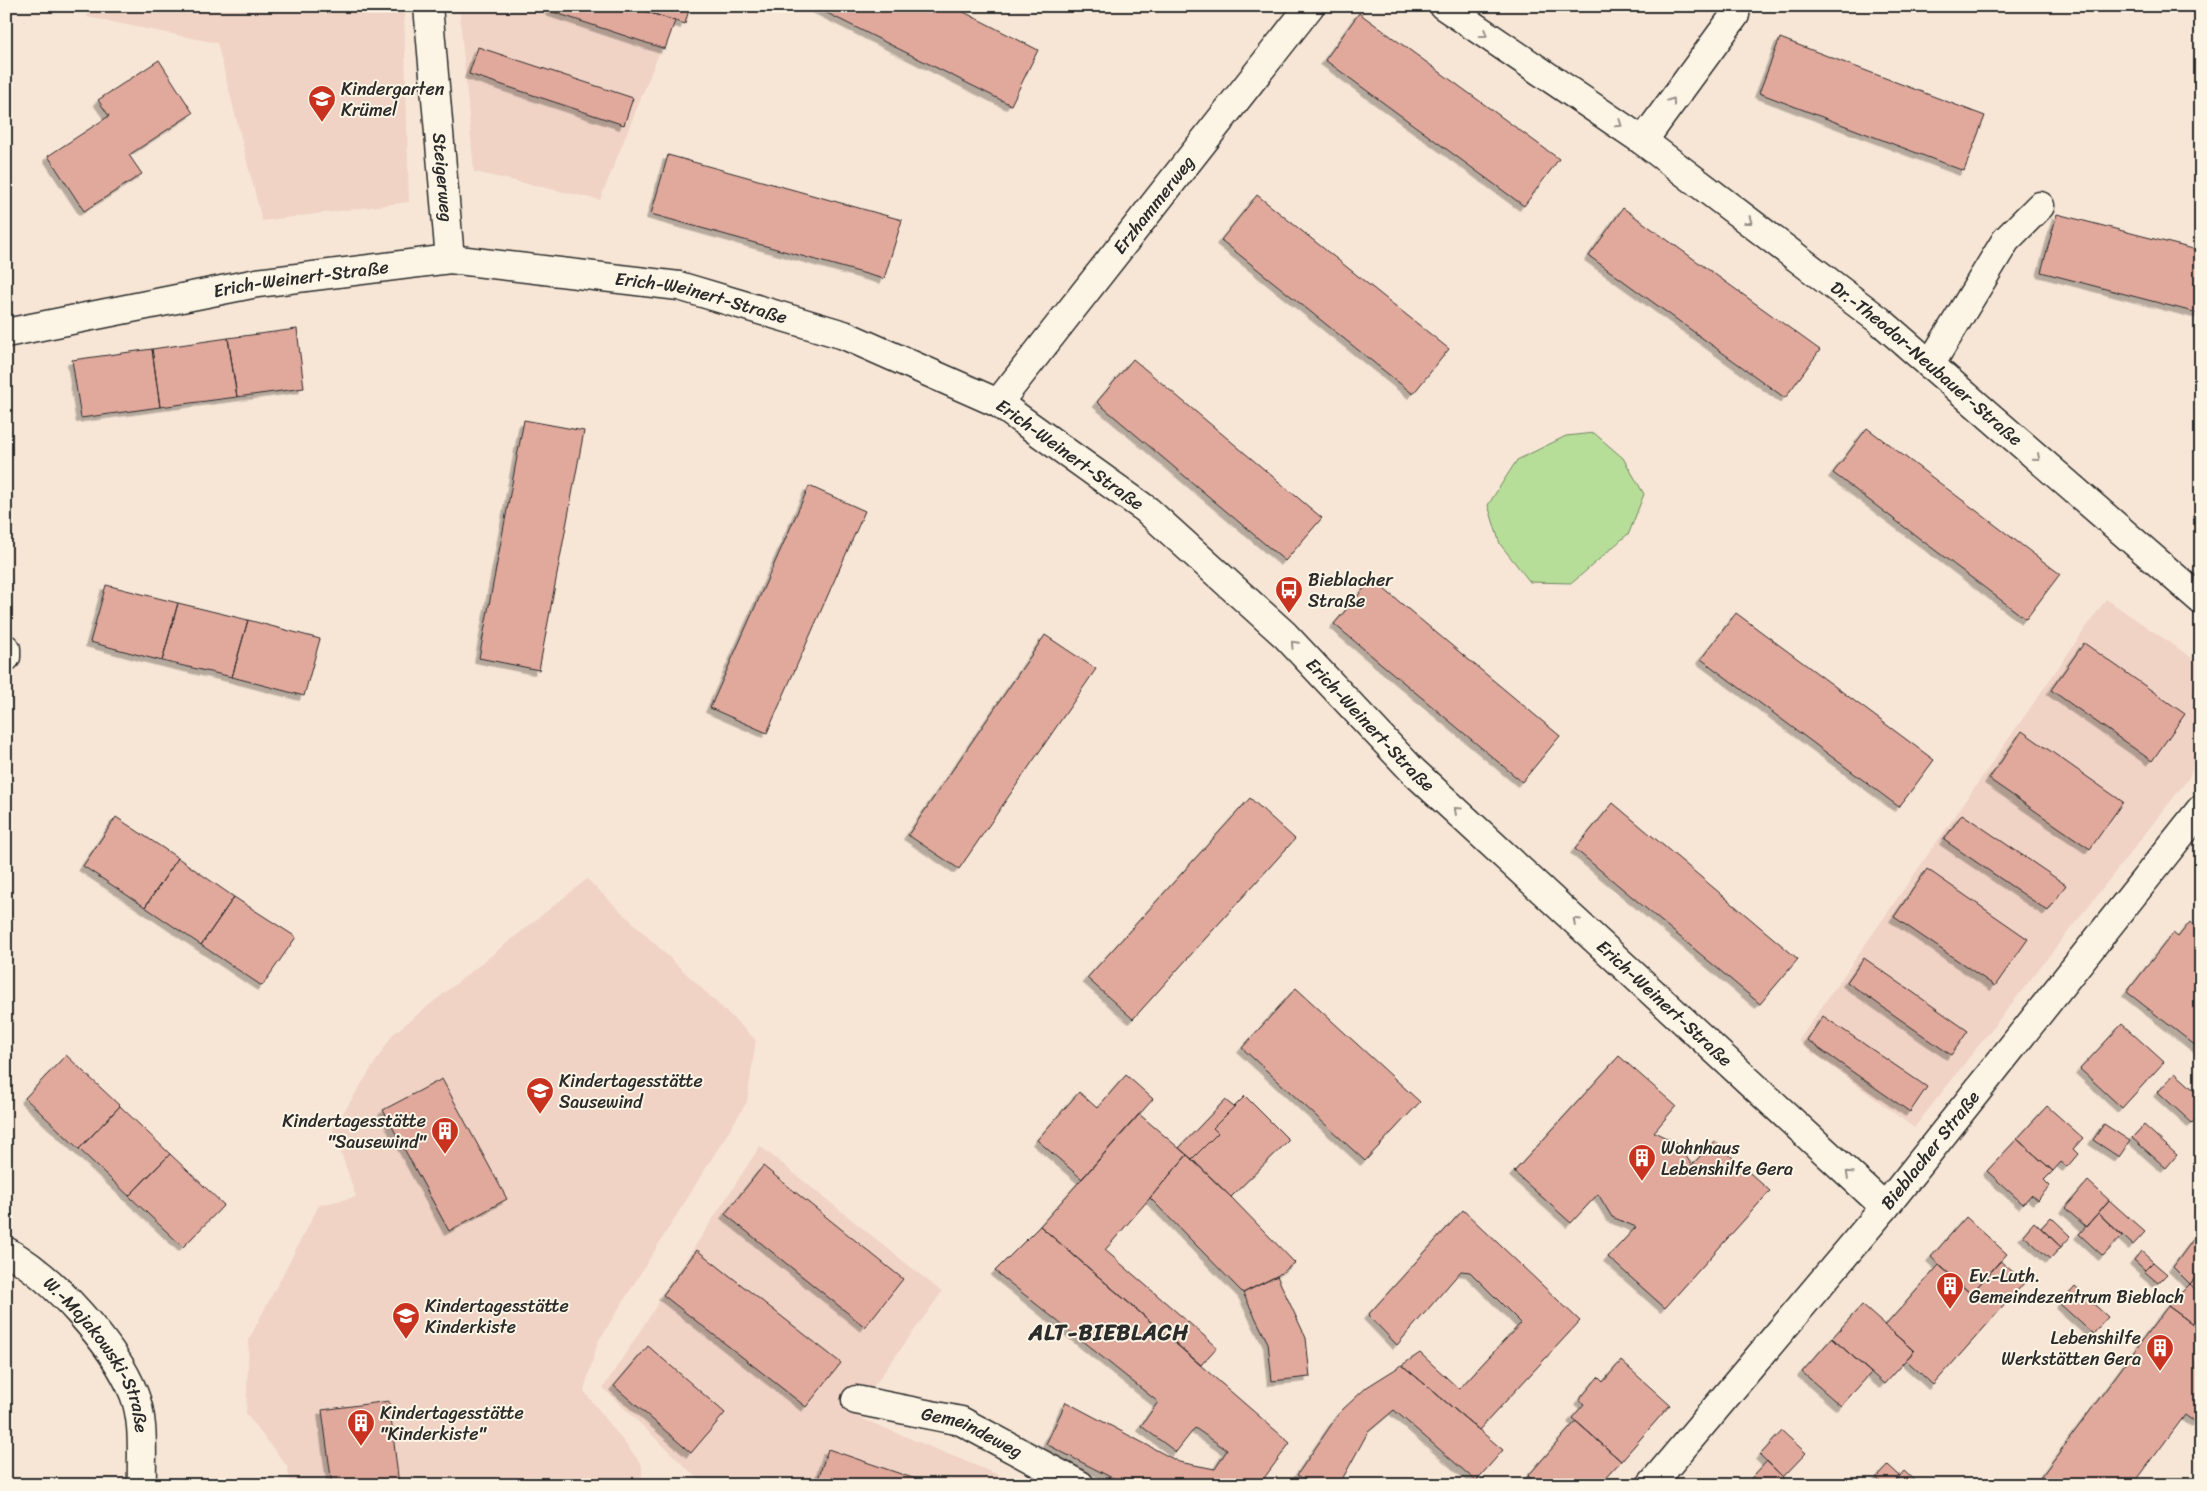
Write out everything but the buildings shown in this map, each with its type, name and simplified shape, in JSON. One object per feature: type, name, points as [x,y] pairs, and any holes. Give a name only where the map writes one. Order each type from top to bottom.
[{"type":"street","name":"Steigerweg","points":[[428,6],[450,259]]},
{"type":"street","name":"Erzhammerweg","points":[[998,403],[1310,6]]},
{"type":"street","name":"Dr.-Theodor-Neubauer-Straße","points":[[1444,6],[1643,141],[1879,320],[2201,600]]},
{"type":"street","points":[[1643,141],[1735,15],[1736,6]]},
{"type":"street","points":[[1930,365],[2006,240],[2040,206]]},
{"type":"street","name":"Erich-Weinert-Straße","points":[[6,334],[257,284],[450,259],[679,286],[844,335],[998,403],[1147,510],[1278,628],[1414,771],[1885,1207]]},
{"type":"street","points":[[6,649],[6,657]]},
{"type":"street","name":"Bieblacher Straße","points":[[1651,1485],[1885,1207],[2201,809]]},
{"type":"street","name":"W.-Majakowski-Straße","points":[[6,1251],[23,1260],[59,1293],[96,1333],[118,1363],[134,1395],[141,1421],[142,1485]]},
{"type":"street","name":"Gemeindeweg","points":[[856,1400],[961,1421],[1080,1485]]},
{"type":"shaded area","name":"Kindergarten Krümel","points":[[89,6],[404,6],[409,202],[262,221],[217,43],[87,17]]},
{"type":"shaded area","points":[[459,6],[678,6],[600,200],[474,172]]},
{"type":"shaded area","points":[[2106,599],[2201,664],[2201,743],[2189,778],[1914,1128],[1798,1041]]},
{"type":"shaded area","name":"Kindertagesstätte Sausewind","points":[[587,879],[756,1040],[747,1102],[598,1342],[584,1391],[642,1465],[642,1485],[291,1485],[287,1466],[246,1414],[249,1339],[319,1205],[356,1197],[333,1129],[393,1034]]},
{"type":"shaded area","points":[[760,1146],[942,1292],[853,1415],[1023,1485],[704,1485],[603,1388]]},
{"type":"green space","points":[[1594,433],[1623,458],[1644,494],[1629,533],[1572,583],[1530,582],[1500,544],[1488,505],[1517,460],[1566,436]]},
{"type":"place","name":"Kindergarten Krümel","points":[[322,123]]},
{"type":"place","name":"Bieblacher Straße","points":[[1289,614]]},
{"type":"place","name":"Kindertagesstätte Sausewind","points":[[540,1115]]},
{"type":"place","name":"Kindertagesstätte \"Sausewind\"","points":[[445,1155]]},
{"type":"place","name":"Wohnhaus Lebenshilfe Gera","points":[[1642,1182]]},
{"type":"place","name":"Ev.-Luth. Gemeindezentrum Bieblach","points":[[1950,1310]]},
{"type":"place","name":"Kindertagesstätte Kinderkiste","points":[[406,1340]]},
{"type":"place","name":"Lebenshilfe Werkstätten Gera","points":[[2160,1372]]},
{"type":"place","name":"Kindertagesstätte \"Kinderkiste\"","points":[[361,1447]]},
{"type":"district","name":"ALT-BIEBLACH","points":[[1109,1332]]}]
